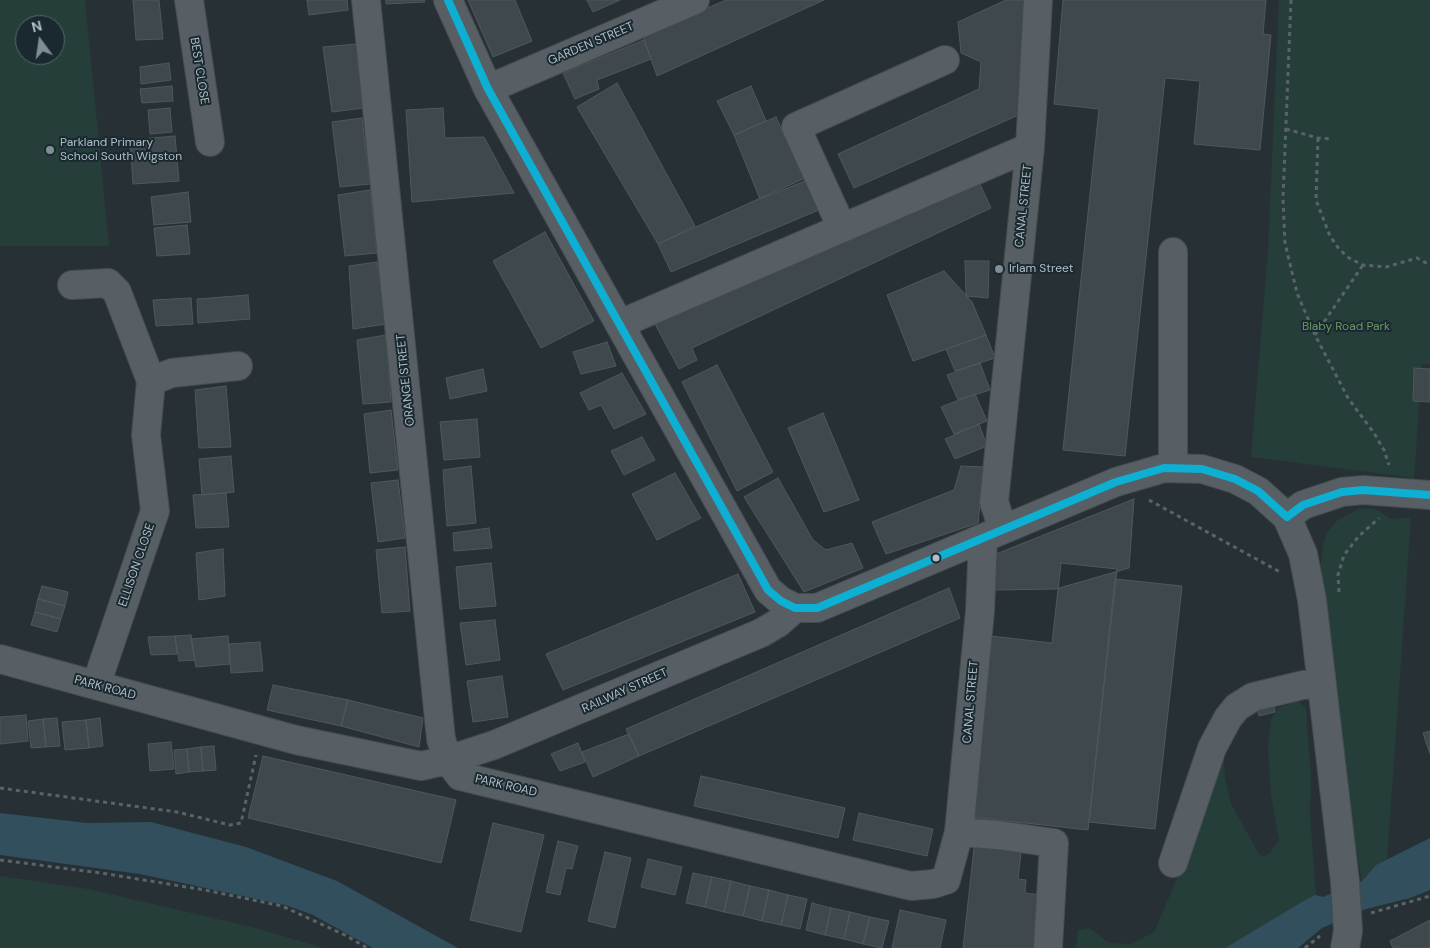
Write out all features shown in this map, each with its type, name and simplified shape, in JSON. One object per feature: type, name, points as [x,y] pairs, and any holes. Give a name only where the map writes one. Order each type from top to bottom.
[{"type":"street","name":"BEST CLOSE","points":[[188,0],[210,142]]},
{"type":"street","name":"ORANGE STREET","points":[[366,0],[442,739],[448,760]]},
{"type":"street","points":[[448,0],[488,88],[768,590],[780,602],[795,608],[817,608],[1116,482],[1139,474],[1173,468],[1202,469],[1234,479],[1258,491],[1287,517],[1303,554],[1312,600],[1345,882],[1347,939]]},
{"type":"street","name":"GARDEN STREET","points":[[488,88],[695,0]]},
{"type":"street","name":"CANAL STREET","points":[[951,865],[959,832],[980,611],[993,534],[994,502],[1030,146],[1038,0]]},
{"type":"street","points":[[842,228],[796,127],[945,60]]},
{"type":"street","points":[[620,324],[1030,146]]},
{"type":"street","points":[[1173,252],[1173,468]]},
{"type":"street","points":[[72,285],[108,283],[117,292],[151,381],[172,373],[238,366]]},
{"type":"street","name":"ELLISON CLOSE","points":[[96,686],[155,511],[146,435],[151,381]]},
{"type":"street","points":[[1287,517],[1303,505],[1342,492],[1430,494]]},
{"type":"street","name":"RAILWAY STREET","points":[[448,760],[494,745],[761,633],[778,623],[795,608]]},
{"type":"street","name":"PARK ROAD","points":[[0,659],[261,730],[404,763],[421,766],[448,760],[460,776],[911,886],[933,884],[946,880],[951,865]]},
{"type":"street","points":[[1173,863],[1212,748],[1228,718],[1237,707],[1253,697],[1303,686],[1322,684]]},
{"type":"street","points":[[959,832],[998,834],[1054,843],[1048,948]]},
{"type":"path","points":[[1291,0],[1283,198],[1285,242],[1296,293],[1315,335],[1348,398],[1384,450],[1390,469],[1389,492]]},
{"type":"path","points":[[1286,129],[1318,138],[1331,138]]},
{"type":"path","points":[[1318,138],[1316,200],[1330,236],[1339,249],[1349,258],[1363,265],[1386,267],[1417,258],[1430,265]]},
{"type":"path","points":[[1315,335],[1363,265]]},
{"type":"path","points":[[1116,482],[1280,572]]},
{"type":"path","points":[[0,788],[177,812],[230,825],[241,823],[261,730]]},
{"type":"path","points":[[0,860],[111,874],[205,890],[282,906],[347,936],[367,948]]},
{"type":"green space","name":"Parkland Primary School South Wigston","points":[[0,0],[85,0],[109,246],[0,246]]},
{"type":"green space","name":"Blaby Road Park","points":[[1279,0],[1430,0],[1430,364],[1422,364],[1414,478],[1251,457],[1268,251]]},
{"type":"green space","points":[[1360,508],[1375,509],[1391,519],[1411,517],[1387,860],[1376,865],[1362,881],[1341,768],[1321,569],[1323,545],[1328,531],[1338,520]]},
{"type":"green space","points":[[1298,701],[1306,708],[1311,779],[1310,814],[1316,895],[1225,948],[1076,948],[1078,930],[1089,928],[1109,943],[1131,944],[1154,932],[1181,869],[1223,748],[1225,779],[1231,804],[1259,854],[1264,856],[1270,853],[1279,840],[1271,795],[1268,747],[1271,720],[1278,708]]},
{"type":"green space","points":[[0,876],[88,889],[256,928],[323,948],[0,948]]},
{"type":"water","points":[[0,813],[87,823],[151,822],[246,847],[337,881],[458,948],[373,948],[311,914],[285,905],[140,874],[0,855]]},
{"type":"water","points":[[1430,838],[1430,890],[1410,898],[1366,909],[1322,928],[1298,948],[1225,948],[1307,899],[1316,895],[1323,897],[1362,881],[1376,865]]},
{"type":"building","points":[[133,0],[159,0],[163,39],[136,40]]},
{"type":"building","points":[[307,0],[347,0],[348,10],[309,15]]},
{"type":"building","points":[[386,0],[424,0],[425,2],[386,4]]},
{"type":"building","points":[[468,0],[515,0],[532,41],[493,57]]},
{"type":"building","points":[[587,0],[620,0],[593,12]]},
{"type":"building","points":[[726,0],[824,0],[657,76],[643,36]]},
{"type":"building","points":[[1006,0],[1024,0],[1023,113],[854,188],[838,154],[979,89],[981,62],[961,53],[958,22]]},
{"type":"building","points":[[1063,0],[1266,0],[1263,34],[1271,35],[1260,150],[1194,144],[1200,81],[1165,78],[1125,456],[1063,450],[1099,109],[1054,104]]},
{"type":"building","points":[[644,40],[651,59],[597,80],[599,89],[575,99],[563,73]]},
{"type":"building","points":[[357,44],[364,108],[332,112],[323,47]]},
{"type":"building","points":[[169,63],[171,80],[141,84],[140,67]]},
{"type":"building","points":[[617,83],[695,226],[658,244],[577,107]]},
{"type":"building","points":[[172,86],[173,101],[142,103],[140,89]]},
{"type":"building","points":[[751,86],[766,121],[734,135],[717,101]]},
{"type":"building","points":[[170,108],[172,132],[150,134],[148,110]]},
{"type":"building","points":[[443,108],[445,138],[484,137],[514,193],[412,202],[406,110]]},
{"type":"building","points":[[776,117],[805,181],[760,199],[734,135]]},
{"type":"building","points":[[362,118],[370,184],[340,187],[332,122]]},
{"type":"building","points":[[175,136],[179,181],[133,184],[130,140]]},
{"type":"building","points":[[812,175],[826,207],[671,272],[658,244]]},
{"type":"building","points":[[978,180],[991,208],[692,348],[697,360],[679,369],[655,324]]},
{"type":"building","points":[[370,190],[377,253],[345,256],[338,195]]},
{"type":"building","points":[[188,192],[191,222],[154,225],[151,197]]},
{"type":"building","points":[[187,225],[190,254],[157,256],[154,228]]},
{"type":"building","points":[[545,232],[594,321],[541,348],[493,261]]},
{"type":"building","points":[[965,261],[989,261],[988,298],[966,296]]},
{"type":"building","points":[[377,262],[386,324],[353,329],[349,266]]},
{"type":"building","points":[[944,271],[972,302],[986,335],[913,361],[887,295]]},
{"type":"building","points":[[248,295],[250,319],[198,323],[197,299]]},
{"type":"building","points":[[191,298],[193,324],[156,326],[153,300]]},
{"type":"building","points":[[386,335],[391,402],[363,404],[357,340]]},
{"type":"building","points":[[986,335],[995,358],[955,371],[946,349]]},
{"type":"building","points":[[607,342],[616,366],[581,374],[573,352]]},
{"type":"building","points":[[980,363],[990,390],[958,400],[947,375]]},
{"type":"building","points":[[717,365],[773,472],[737,491],[682,382]]},
{"type":"building","points":[[1414,368],[1430,369],[1430,402],[1413,401]]},
{"type":"building","points":[[483,369],[487,391],[450,399],[446,378]]},
{"type":"building","points":[[622,373],[646,414],[614,429],[601,405],[589,410],[580,393]]},
{"type":"building","points":[[226,386],[231,447],[199,448],[195,390]]},
{"type":"building","points":[[975,394],[987,421],[954,434],[941,407]]},
{"type":"building","points":[[391,410],[398,470],[370,473],[364,414]]},
{"type":"building","points":[[823,413],[859,500],[824,512],[788,428]]},
{"type":"building","points":[[477,419],[480,457],[444,460],[440,422]]},
{"type":"building","points":[[979,424],[987,446],[955,459],[945,439]]},
{"type":"building","points":[[642,437],[655,460],[624,475],[611,451]]},
{"type":"building","points":[[231,456],[234,492],[202,495],[199,459]]},
{"type":"building","points":[[471,466],[476,523],[447,526],[443,470]]},
{"type":"building","points":[[961,466],[984,467],[978,523],[886,554],[872,522],[954,490]]},
{"type":"building","points":[[675,473],[701,518],[657,540],[632,494]]},
{"type":"building","points":[[778,478],[813,540],[826,550],[852,543],[863,568],[804,592],[744,497]]},
{"type":"building","points":[[398,480],[405,538],[378,542],[371,483]]},
{"type":"building","points":[[226,493],[229,527],[196,528],[193,495]]},
{"type":"building","points":[[1134,499],[1129,568],[1056,589],[993,590],[996,554]]},
{"type":"building","points":[[489,528],[492,548],[454,551],[453,533]]},
{"type":"building","points":[[405,547],[410,611],[382,613],[376,550]]},
{"type":"building","points":[[223,549],[225,596],[199,600],[196,553]]},
{"type":"building","points":[[491,563],[496,606],[460,609],[456,567]]},
{"type":"building","points":[[1061,563],[1117,569],[1088,830],[971,817],[991,636],[1052,643]]},
{"type":"building","points":[[738,574],[755,612],[563,690],[546,654]]},
{"type":"building","points":[[1115,579],[1182,586],[1155,829],[1089,822]]},
{"type":"building","points":[[42,586],[68,592],[65,606],[38,599]]},
{"type":"building","points":[[949,588],[960,618],[639,756],[626,729]]},
{"type":"building","points":[[38,599],[65,606],[61,619],[35,612]]},
{"type":"building","points":[[35,612],[61,619],[57,632],[31,625]]},
{"type":"building","points":[[495,620],[500,660],[466,665],[460,623]]},
{"type":"building","points":[[191,635],[195,660],[179,661],[175,636]]},
{"type":"building","points":[[175,636],[177,654],[151,655],[148,637]]},
{"type":"building","points":[[228,636],[230,664],[196,667],[191,639]]},
{"type":"building","points":[[260,642],[263,671],[231,673],[229,644]]},
{"type":"building","points":[[502,676],[508,717],[473,722],[467,681]]},
{"type":"building","points":[[273,685],[348,700],[341,726],[267,710]]},
{"type":"building","points":[[348,700],[423,718],[419,747],[341,726]]},
{"type":"building","points":[[1274,703],[1275,712],[1259,716],[1257,707]]},
{"type":"building","points":[[26,715],[28,741],[0,744],[0,717]]},
{"type":"building","points":[[57,718],[60,746],[46,747],[43,719]]},
{"type":"building","points":[[100,718],[103,746],[89,748],[86,720]]},
{"type":"building","points":[[43,719],[46,747],[31,748],[28,721]]},
{"type":"building","points":[[86,720],[89,748],[65,750],[62,722]]},
{"type":"building","points":[[1430,731],[1430,754],[1423,733]]},
{"type":"building","points":[[629,734],[639,756],[593,777],[582,752]]},
{"type":"building","points":[[171,742],[174,769],[150,771],[148,744]]},
{"type":"building","points":[[578,743],[585,762],[560,771],[551,754]]},
{"type":"building","points":[[214,746],[216,770],[203,771],[201,747]]},
{"type":"building","points":[[201,747],[203,771],[189,772],[187,749]]},
{"type":"building","points":[[187,749],[189,772],[176,774],[174,750]]},
{"type":"building","points":[[263,756],[456,800],[441,863],[248,818]]},
{"type":"building","points":[[701,776],[845,808],[838,838],[694,806]]},
{"type":"building","points":[[859,813],[933,829],[927,856],[853,840]]},
{"type":"building","points":[[493,823],[544,835],[521,932],[470,920]]},
{"type":"building","points":[[975,839],[1022,844],[1018,879],[1026,880],[1025,893],[1040,895],[1034,948],[963,948]]},
{"type":"building","points":[[558,841],[578,846],[572,869],[566,868],[560,895],[546,892]]},
{"type":"building","points":[[605,852],[631,858],[615,928],[588,921]]},
{"type":"building","points":[[648,859],[682,867],[675,895],[641,887]]},
{"type":"building","points":[[693,873],[712,877],[705,907],[686,903]]},
{"type":"building","points":[[712,877],[731,881],[724,912],[705,907]]},
{"type":"building","points":[[731,881],[750,886],[743,916],[724,912]]},
{"type":"building","points":[[750,886],[769,890],[762,921],[743,916]]},
{"type":"building","points":[[769,890],[788,895],[781,925],[762,921]]},
{"type":"building","points":[[788,895],[807,899],[800,929],[781,925]]},
{"type":"building","points":[[812,903],[831,908],[825,935],[806,930]]},
{"type":"building","points":[[831,908],[850,912],[844,939],[825,935]]},
{"type":"building","points":[[900,910],[946,920],[940,948],[892,948]]},
{"type":"building","points":[[850,912],[870,917],[863,944],[844,939]]},
{"type":"building","points":[[870,917],[889,921],[882,948],[863,944]]},
{"type":"building","points":[[1430,920],[1430,948],[1393,948],[1390,941]]},
{"type":"transit line","points":[[448,0],[488,89],[768,590],[781,601],[795,608],[817,608],[1116,482],[1164,468],[1202,469],[1235,479],[1258,491],[1287,517],[1303,505],[1342,492],[1363,490],[1430,495]]},
{"type":"place","name":"Parkland Primary School South Wigston","points":[[50,150]]},
{"type":"place","name":"Irlam Street","points":[[999,269]]}]
